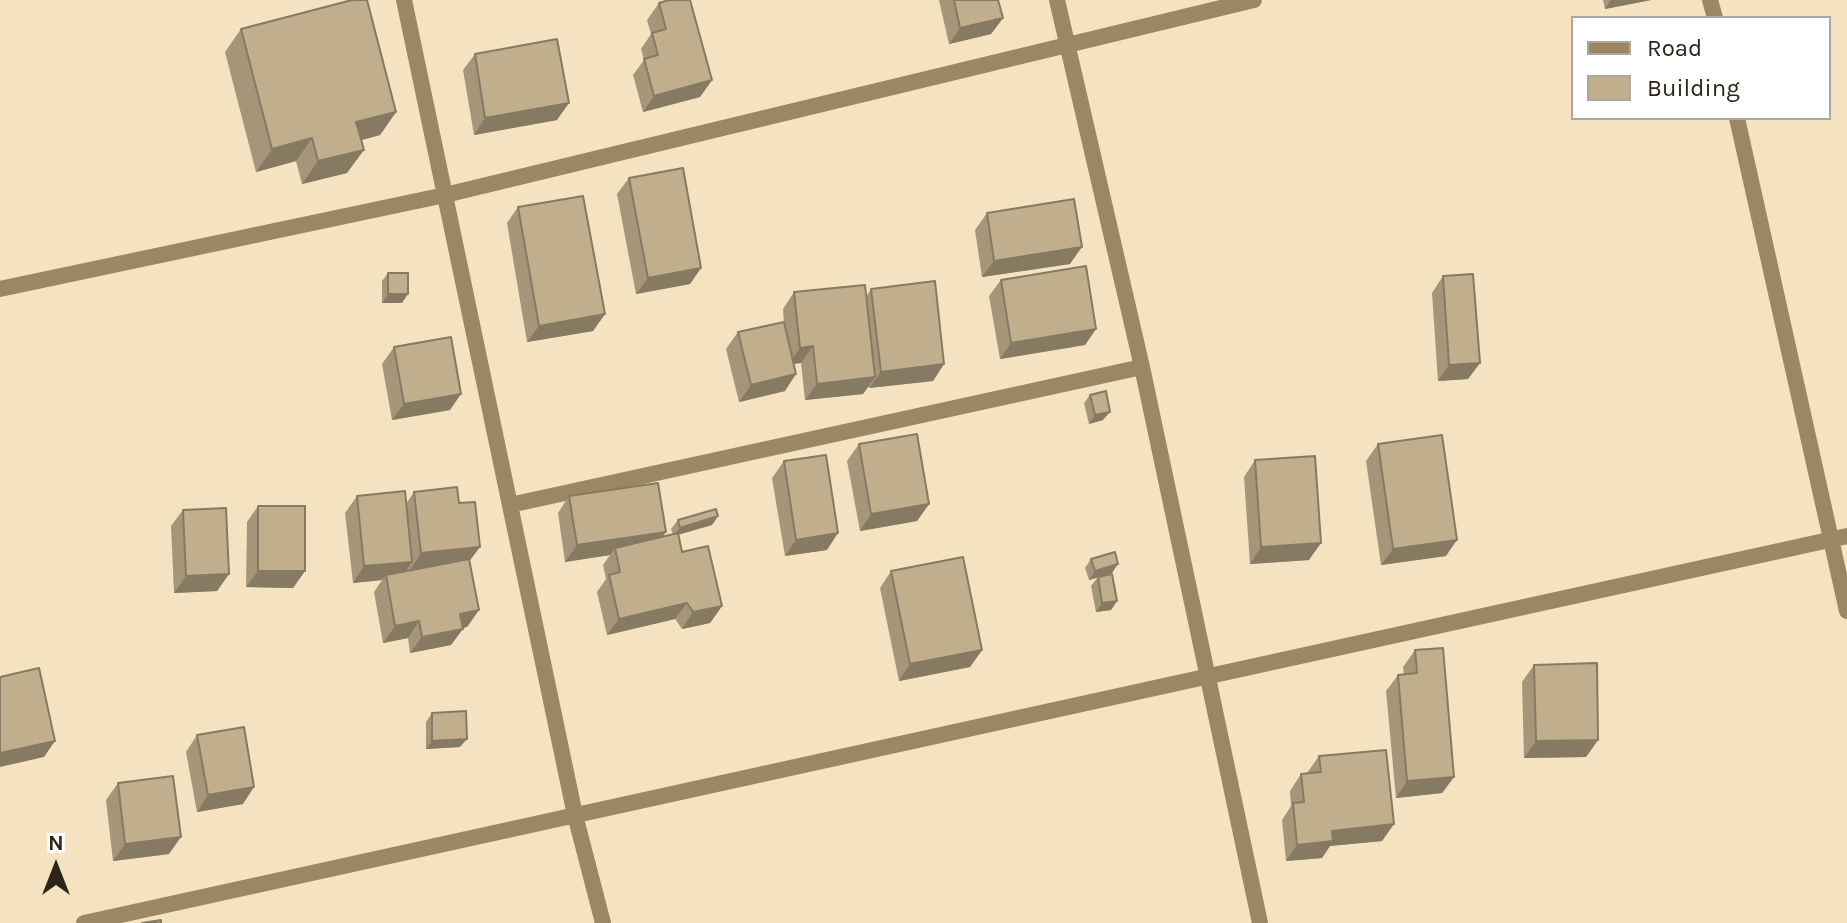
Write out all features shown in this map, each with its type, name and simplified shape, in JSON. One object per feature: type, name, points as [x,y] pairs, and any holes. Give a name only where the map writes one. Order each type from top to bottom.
[{"type":"street","points":[[404,0],[575,815],[603,923]]},
{"type":"street","points":[[1057,0],[1142,367],[1260,923]]},
{"type":"street","points":[[0,289],[445,195],[1254,0]]},
{"type":"street","points":[[1737,120],[1840,538],[1847,611]]},
{"type":"street","points":[[510,505],[1142,367]]},
{"type":"street","points":[[84,923],[1840,538]]},
{"type":"building","points":[[352,0],[367,0],[396,112],[356,122],[364,150],[318,161],[312,138],[272,149],[241,29]]},
{"type":"building","points":[[690,0],[712,80],[654,96],[644,59],[658,55],[652,33],[666,29],[659,3]]},
{"type":"building","points":[[954,0],[998,0],[1003,18],[960,28]]},
{"type":"building","points":[[557,39],[569,103],[485,118],[475,54]]},
{"type":"building","points":[[683,168],[701,268],[648,278],[629,178]]},
{"type":"building","points":[[583,196],[605,314],[539,326],[518,207]]},
{"type":"building","points":[[1074,199],[1082,247],[994,261],[987,213]]},
{"type":"building","points":[[1086,266],[1096,329],[1011,343],[1001,280]]},
{"type":"building","points":[[388,273],[408,273],[408,294],[388,294]]},
{"type":"building","points":[[1473,274],[1480,363],[1449,365],[1443,276]]},
{"type":"building","points":[[935,281],[944,364],[881,372],[871,289]]},
{"type":"building","points":[[865,285],[875,377],[817,384],[813,346],[800,348],[794,292]]},
{"type":"building","points":[[784,322],[796,374],[751,385],[738,332]]},
{"type":"building","points":[[451,337],[461,394],[404,404],[394,347]]},
{"type":"building","points":[[1106,391],[1110,412],[1095,415],[1090,395]]},
{"type":"building","points":[[917,434],[929,504],[871,514],[859,444]]},
{"type":"building","points":[[1442,435],[1457,540],[1393,549],[1378,444]]},
{"type":"building","points":[[826,455],[838,533],[796,540],[784,461]]},
{"type":"building","points":[[1315,456],[1321,543],[1261,547],[1255,460]]},
{"type":"building","points":[[658,483],[666,532],[577,545],[569,496]]},
{"type":"building","points":[[457,487],[459,503],[475,502],[480,547],[421,553],[414,492]]},
{"type":"building","points":[[405,491],[412,562],[364,566],[357,496]]},
{"type":"building","points":[[258,506],[305,506],[305,571],[258,571]]},
{"type":"building","points":[[226,508],[229,574],[186,576],[183,510]]},
{"type":"building","points":[[716,509],[718,516],[680,528],[678,520]]},
{"type":"building","points":[[678,533],[682,552],[708,546],[722,606],[693,612],[687,603],[619,619],[609,575],[620,572],[615,548]]},
{"type":"building","points":[[1115,552],[1118,564],[1095,571],[1091,559]]},
{"type":"building","points":[[963,557],[982,650],[910,664],[891,571]]},
{"type":"building","points":[[469,559],[479,610],[460,614],[463,629],[422,637],[419,621],[395,626],[386,575]]},
{"type":"building","points":[[1112,574],[1117,601],[1102,603],[1098,577]]},
{"type":"building","points":[[1443,648],[1454,777],[1407,781],[1398,675],[1417,673],[1415,650]]},
{"type":"building","points":[[1597,663],[1598,740],[1536,741],[1534,665]]},
{"type":"building","points":[[39,668],[55,741],[0,753],[0,677]]},
{"type":"building","points":[[466,711],[467,739],[432,741],[432,713]]},
{"type":"building","points":[[244,727],[254,787],[208,795],[197,735]]},
{"type":"building","points":[[1386,750],[1394,824],[1332,831],[1333,841],[1297,845],[1293,803],[1304,802],[1301,774],[1321,772],[1319,756]]},
{"type":"building","points":[[173,776],[181,837],[125,844],[118,783]]}]
